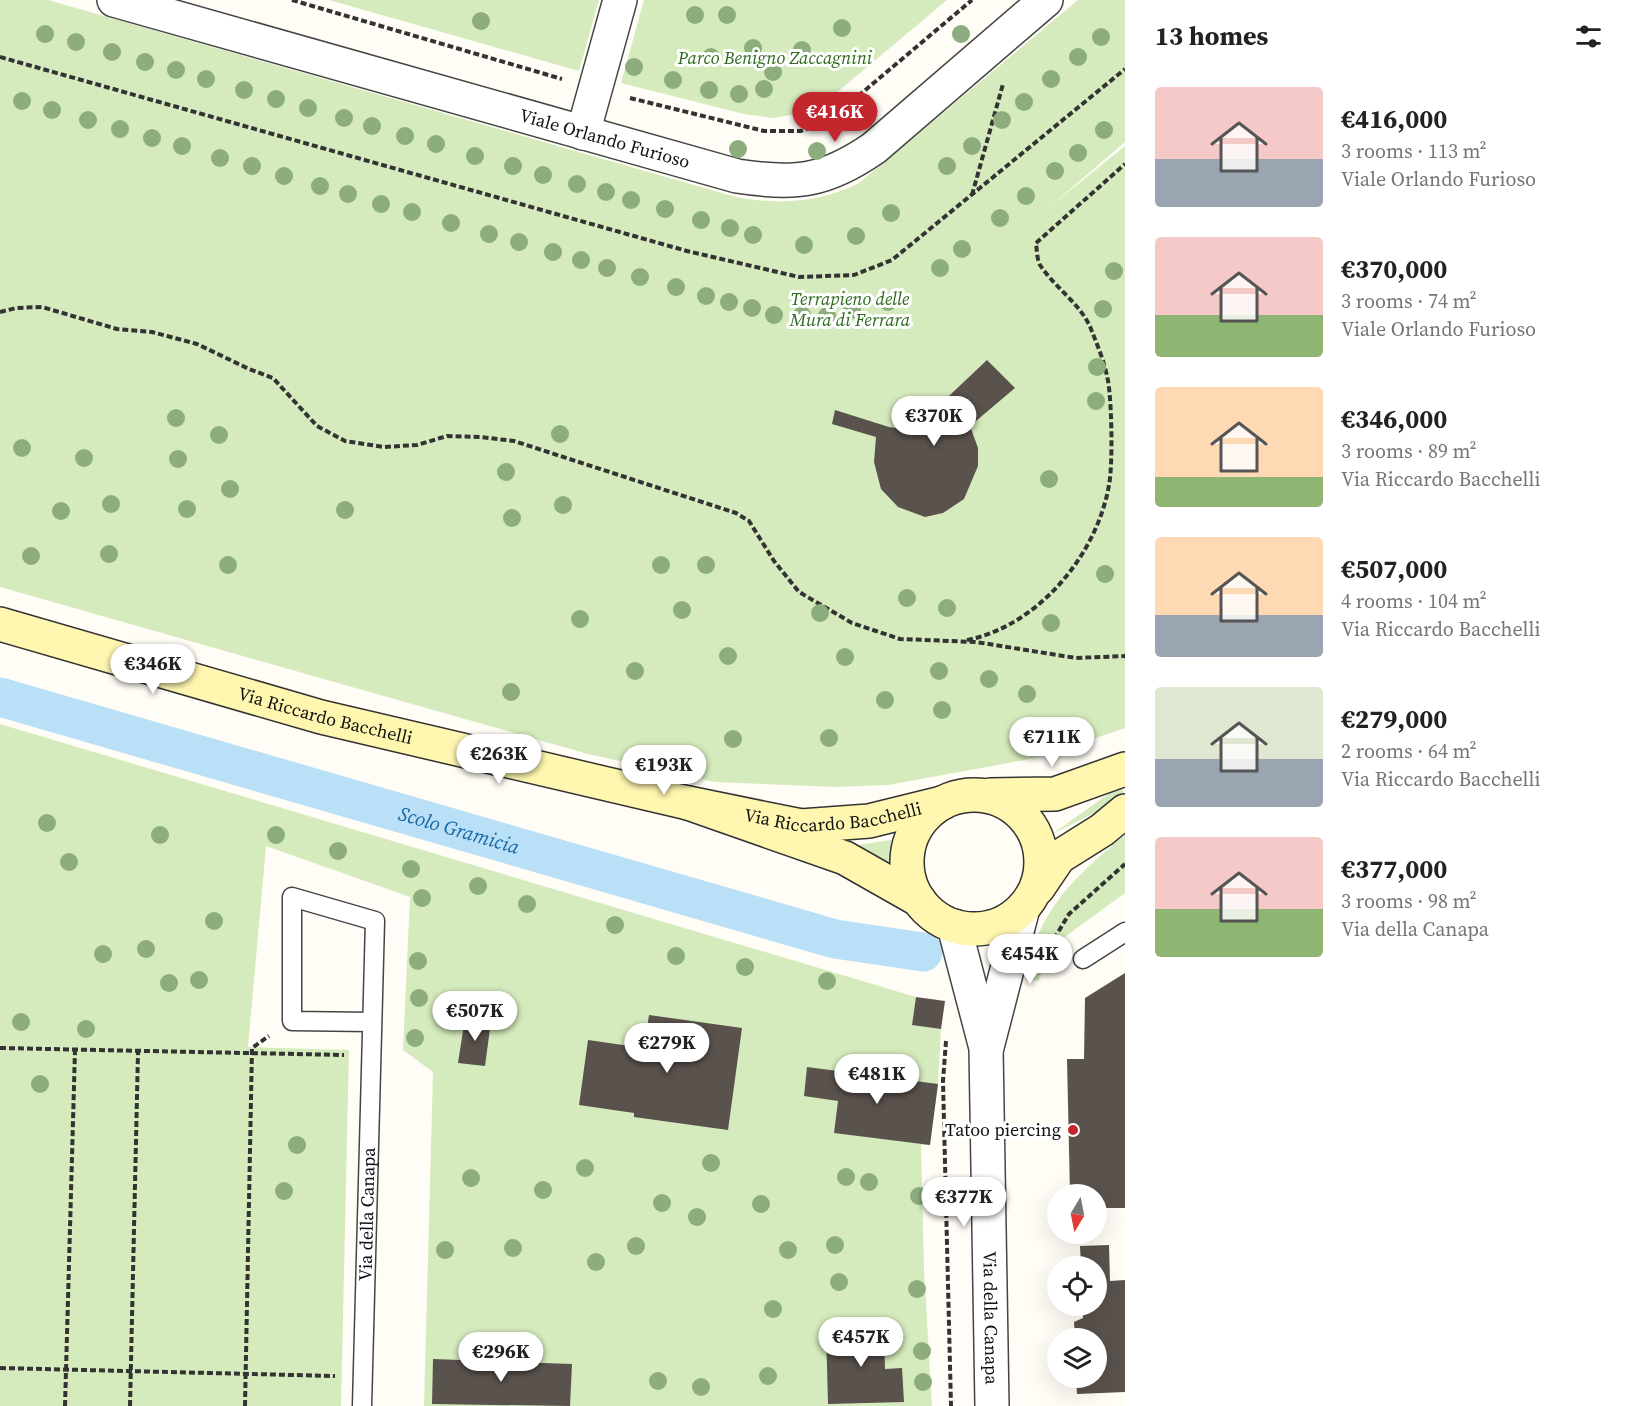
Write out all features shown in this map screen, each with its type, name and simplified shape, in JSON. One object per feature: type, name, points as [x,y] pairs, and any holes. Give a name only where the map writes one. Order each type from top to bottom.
[{"type":"main road","name":"Via Riccardo Bacchelli","points":[[0,624],[321,717],[688,803],[801,826],[869,821],[942,803]]},
{"type":"main road","points":[[1125,769],[1055,794],[956,797],[942,803],[927,814],[916,829],[909,846],[907,865],[910,883],[919,900],[940,920],[954,926],[972,929],[991,927],[1008,920],[1028,901],[1059,857],[1102,830],[1125,811]]},
{"type":"main road","points":[[985,795],[1002,801],[1018,811],[1030,825],[1038,841],[1042,859],[1040,877],[1028,901]]},
{"type":"main road","name":"Via Riccardo Bacchelli","points":[[688,803],[845,858],[919,900]]},
{"type":"street","points":[[583,133],[620,0]]},
{"type":"street","name":"Viale Orlando Furioso","points":[[129,2],[737,176],[772,181],[815,179],[845,167],[874,148],[1046,0]]},
{"type":"street","name":"Via della Canapa","points":[[986,1048],[1028,901]]},
{"type":"street","name":"Via della Canapa","points":[[954,926],[986,1048],[992,1406]]},
{"type":"lane","name":"Via della Canapa","points":[[292,1021],[292,897],[375,921],[362,1406]]},
{"type":"lane","points":[[1083,959],[1125,932]]},
{"type":"lane","points":[[292,1021],[372,1022]]},
{"type":"path","points":[[292,0],[596,88],[709,119],[764,131],[801,131],[831,119],[972,0]]},
{"type":"path","points":[[0,57],[687,250],[799,277],[854,275],[892,260],[1125,69]]},
{"type":"path","points":[[972,195],[1006,75]]},
{"type":"path","points":[[960,642],[985,637],[1006,627],[1046,598],[1065,577],[1099,521],[1110,474],[1108,378],[1090,327],[1039,264],[1036,243],[1125,164]]},
{"type":"path","points":[[0,312],[16,308],[42,307],[117,329],[152,332],[197,344],[273,378],[317,426],[345,441],[384,447],[417,445],[447,436],[480,436],[514,441],[714,505],[736,513],[749,521],[774,561],[799,592],[852,623],[900,639],[960,642],[1076,658],[1125,656]]},
{"type":"path","points":[[245,1406],[252,1048],[292,1021]]},
{"type":"path","points":[[0,1048],[345,1055],[345,1067]]},
{"type":"path","points":[[65,1406],[75,1050]]},
{"type":"path","points":[[130,1406],[138,1052]]},
{"type":"path","points":[[338,1365],[338,1386]]},
{"type":"path","points":[[0,1368],[363,1378]]},
{"type":"green space","name":"Terrapieno delle Mura di Ferrara","points":[[0,0],[48,0],[736,197],[767,201],[799,201],[829,195],[859,183],[1078,0],[1125,0],[1125,142],[1047,209],[1125,146],[1125,728],[1041,757],[888,785],[836,787],[715,782],[588,754],[0,587]]},
{"type":"green space","points":[[329,0],[599,0],[579,71]]},
{"type":"green space","name":"Parco Benigno Zaccagnini","points":[[644,0],[947,0],[829,99],[803,113],[773,118],[744,114],[621,83]]},
{"type":"green space","points":[[0,724],[916,997],[912,1024],[941,1029],[938,1084],[930,1145],[921,1145],[924,1269],[932,1406],[424,1406],[433,1072],[403,1050],[410,897],[266,846],[248,1047],[349,1050],[341,1406],[0,1406]]},
{"type":"green space","points":[[1121,785],[1125,797],[1051,835]]},
{"type":"green space","points":[[1125,835],[1125,893],[1066,936],[1058,967],[1043,966],[1039,981],[1027,979],[1037,938],[1055,904],[1076,879]]},
{"type":"green space","points":[[897,839],[896,867],[839,848]]},
{"type":"building","points":[[987,360],[1015,388],[970,426],[978,448],[978,466],[964,499],[943,513],[925,517],[898,507],[881,489],[874,462],[876,437],[832,424],[835,410],[889,427],[909,430],[929,428],[939,421],[932,412]]},
{"type":"building","points":[[1125,973],[1125,1208],[1107,1208],[1107,1184],[1070,1184],[1067,1059],[1084,1059],[1085,998]]},
{"type":"building","points":[[916,997],[945,1001],[941,1029],[912,1025]]},
{"type":"building","points":[[649,1015],[742,1028],[728,1130],[634,1117],[634,1113],[579,1105],[588,1040],[644,1048]]},
{"type":"building","points":[[465,1018],[491,1021],[485,1066],[458,1063]]},
{"type":"building","points":[[807,1067],[938,1084],[930,1145],[834,1133],[838,1101],[804,1096]]},
{"type":"building","points":[[1109,1245],[1110,1281],[1125,1280],[1125,1392],[1077,1394],[1077,1388],[1107,1388],[1107,1328],[1074,1328],[1074,1322],[1083,1316],[1107,1316],[1107,1256],[1080,1256],[1080,1246]]},
{"type":"building","points":[[884,1327],[885,1369],[902,1368],[904,1402],[828,1404],[826,1329]]},
{"type":"building","points":[[433,1359],[572,1364],[570,1406],[432,1404]]},
{"type":"waterway","name":"Scolo Gramicia","points":[[0,697],[835,939],[923,952]]},
{"type":"place","name":"Tatoo piercing","points":[[1073,1130]]}]
